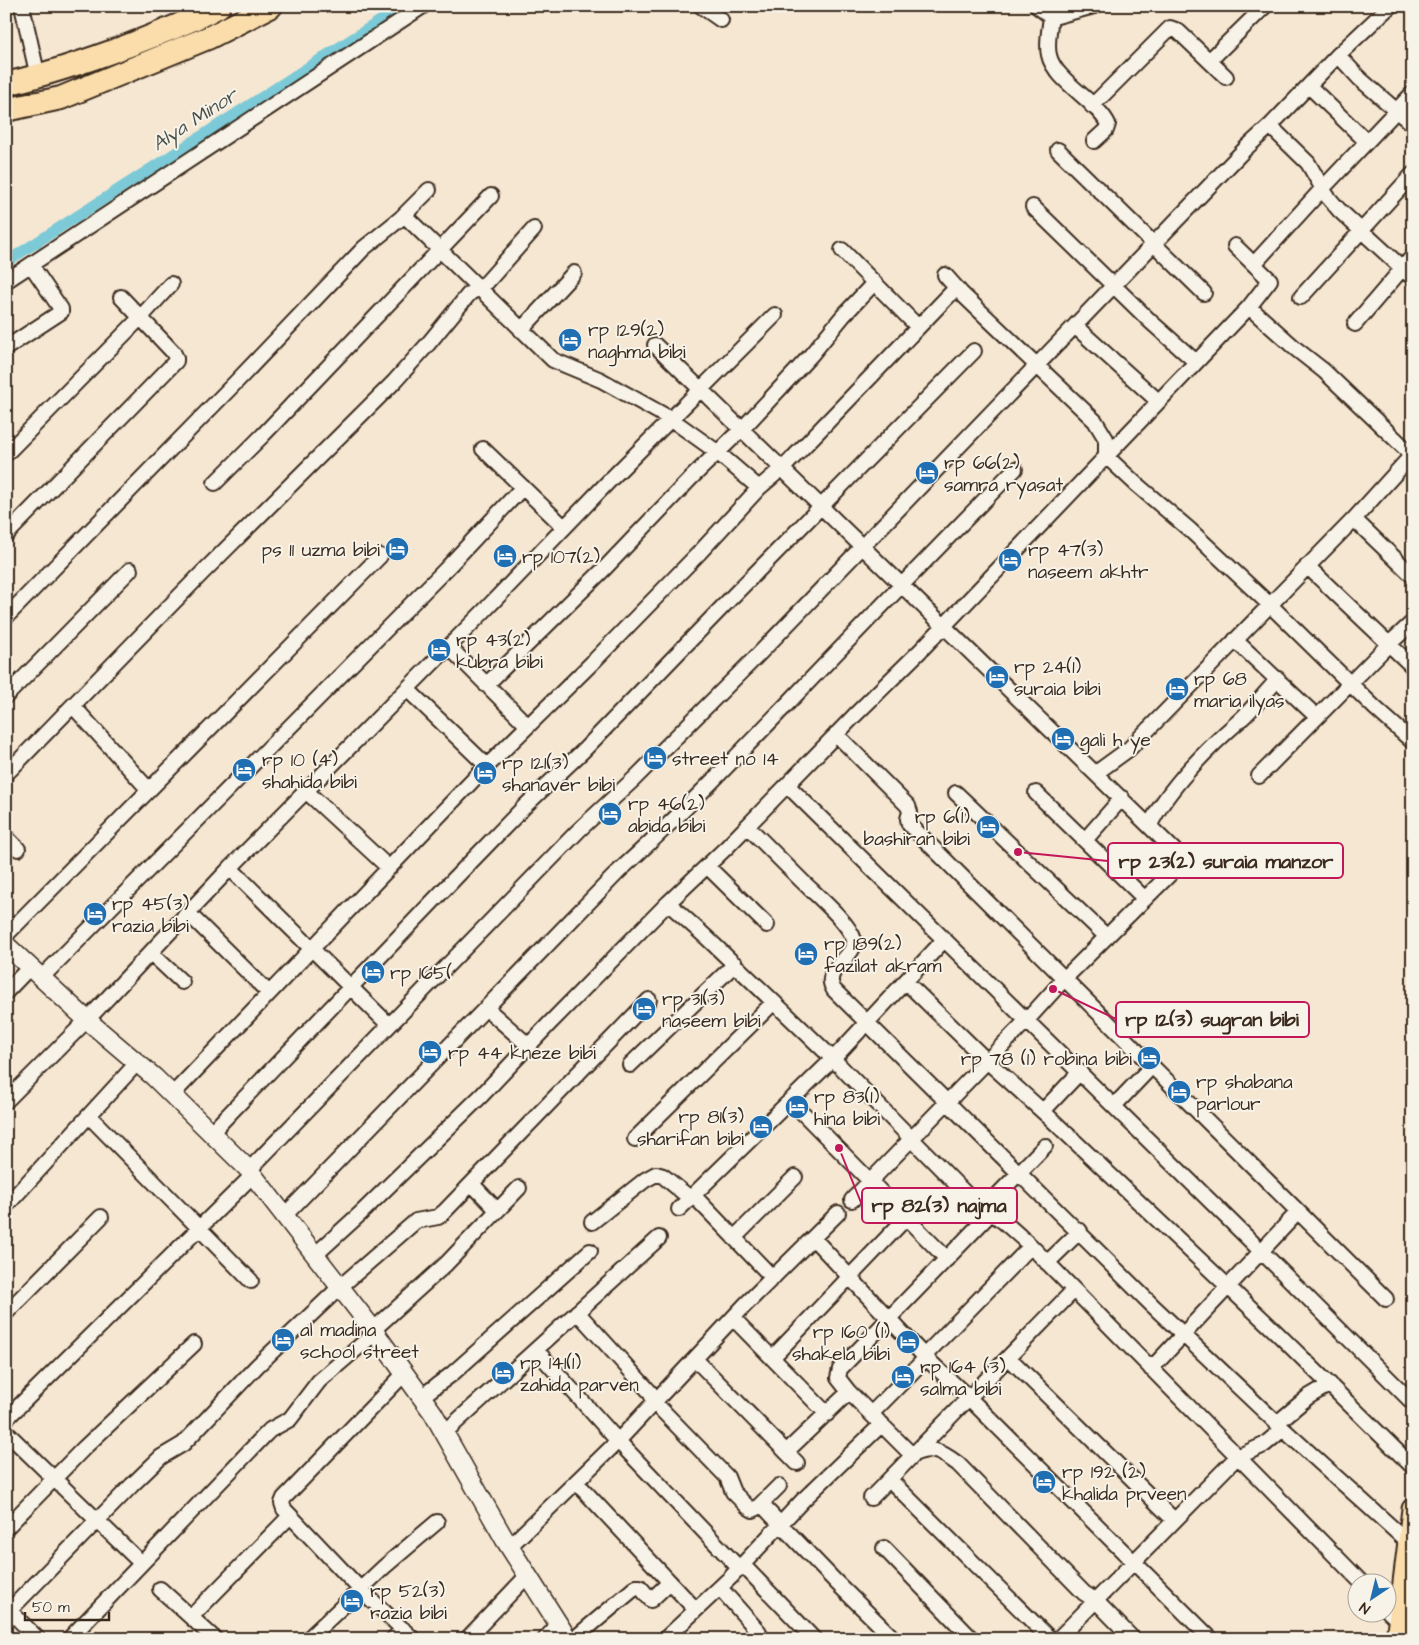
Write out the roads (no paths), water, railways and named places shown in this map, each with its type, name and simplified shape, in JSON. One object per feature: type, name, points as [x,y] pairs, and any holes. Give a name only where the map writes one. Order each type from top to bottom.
[{"type":"highway","points":[[6,84],[38,77],[90,60],[170,30],[219,6]]},
{"type":"highway","points":[[6,110],[61,98],[210,37],[271,6]]},
{"type":"main road","points":[[1401,1625],[1413,1509]]},
{"type":"street","points":[[22,6],[38,77]]},
{"type":"street","points":[[6,281],[423,6]]},
{"type":"street","points":[[702,6],[721,20]]},
{"type":"street","points":[[1037,6],[1051,16],[1058,16],[1094,6]]},
{"type":"street","points":[[1210,60],[1265,6]]},
{"type":"street","points":[[6,1419],[200,1228],[389,1025],[579,830],[634,779],[862,547],[1076,327],[1246,148],[1270,126],[1338,55],[1390,6]]},
{"type":"street","points":[[1051,16],[1048,49],[1051,61],[1108,124],[1106,130],[1094,141]]},
{"type":"street","points":[[1092,106],[1170,28],[1178,31],[1226,77]]},
{"type":"street","points":[[1338,55],[1360,79],[1413,125]]},
{"type":"street","points":[[1309,86],[1366,141]]},
{"type":"street","points":[[1254,264],[1413,92]]},
{"type":"street","points":[[1270,126],[1308,162],[1332,202],[1413,278]]},
{"type":"street","points":[[1058,150],[1204,293]]},
{"type":"street","points":[[1301,297],[1413,174]]},
{"type":"street","points":[[6,617],[230,389],[364,248],[404,215],[429,190]]},
{"type":"street","points":[[215,483],[491,196]]},
{"type":"street","points":[[1033,207],[1151,322],[1196,362]]},
{"type":"street","points":[[404,215],[553,360],[601,380],[672,419],[717,452],[759,488]]},
{"type":"street","points":[[6,774],[203,572],[394,382],[464,300],[487,282],[534,229]]},
{"type":"street","points":[[315,1255],[475,1102],[668,903],[747,826],[944,626],[1248,307],[1270,282],[1235,246]]},
{"type":"street","points":[[842,250],[918,327]]},
{"type":"street","points":[[1355,324],[1413,256]]},
{"type":"street","points":[[6,348],[60,312],[61,309],[31,264]]},
{"type":"street","points":[[521,330],[574,273]]},
{"type":"street","points":[[945,275],[956,288],[1099,426],[1106,439],[1106,456],[1190,530],[1413,742]]},
{"type":"street","points":[[486,685],[605,568],[690,478],[741,429],[811,355],[843,316],[874,283]]},
{"type":"street","points":[[6,454],[171,284]]},
{"type":"street","points":[[172,1095],[487,766],[612,642],[700,552],[759,488],[781,468],[956,288]]},
{"type":"street","points":[[6,535],[176,361],[173,352],[121,297]]},
{"type":"street","points":[[1096,772],[1129,749],[1354,519],[1412,456],[1324,370],[1296,349],[1248,307]]},
{"type":"street","points":[[6,1101],[87,1020],[230,868],[776,314]]},
{"type":"street","points":[[1076,327],[1158,401]]},
{"type":"street","points":[[655,345],[1096,772],[1175,850],[1181,859],[1175,869],[1065,978],[1027,1020],[852,1200]]},
{"type":"street","points":[[211,1133],[526,805],[584,751],[974,351]]},
{"type":"street","points":[[483,449],[564,527]]},
{"type":"street","points":[[284,1216],[619,871],[652,842],[728,765],[1015,469]]},
{"type":"street","points":[[6,992],[36,972],[356,660],[523,488]]},
{"type":"street","points":[[1354,519],[1413,576]]},
{"type":"street","points":[[6,935],[380,556]]},
{"type":"street","points":[[1308,566],[1413,667]]},
{"type":"street","points":[[6,696],[130,570]]},
{"type":"street","points":[[1259,776],[1413,622]]},
{"type":"street","points":[[1235,640],[1317,717]]},
{"type":"street","points":[[449,647],[528,726]]},
{"type":"street","points":[[1150,825],[1161,804],[1172,790],[1223,734],[1239,721],[1278,679]]},
{"type":"street","points":[[407,689],[487,766]]},
{"type":"street","points":[[73,706],[149,790]]},
{"type":"street","points":[[836,734],[908,806],[910,812],[909,824],[1386,1299]]},
{"type":"street","points":[[786,785],[1080,1072],[1413,1403]]},
{"type":"street","points":[[307,792],[389,868]]},
{"type":"street","points":[[956,793],[1107,937]]},
{"type":"street","points":[[1036,793],[1146,898]]},
{"type":"street","points":[[1085,840],[1122,798]]},
{"type":"street","points":[[747,826],[826,904],[852,936],[854,946],[836,969],[832,978],[832,985],[1152,1305],[1280,1426],[1409,1542]]},
{"type":"street","points":[[6,837],[18,850]]},
{"type":"street","points":[[707,866],[767,925]]},
{"type":"street","points":[[230,868],[389,1025]]},
{"type":"street","points":[[668,903],[834,1059],[968,1196],[1015,1231],[1031,1246],[1351,1572]]},
{"type":"street","points":[[188,913],[269,993]]},
{"type":"street","points":[[679,1209],[834,1059],[944,940]]},
{"type":"street","points":[[6,945],[172,1095],[251,1173],[340,1287],[421,1397],[444,1433],[509,1547],[563,1632],[545,1639]]},
{"type":"street","points":[[151,953],[182,982]]},
{"type":"street","points":[[630,1065],[735,964]]},
{"type":"street","points":[[906,982],[987,1061],[1043,1111],[1229,1287],[1413,1467]]},
{"type":"street","points":[[38,1639],[7,1611],[152,1465],[161,1457],[183,1444],[257,1366],[340,1287],[411,1225],[419,1220],[438,1217],[649,1000]]},
{"type":"street","points":[[635,1139],[774,1002]]},
{"type":"street","points":[[486,1008],[529,1046]]},
{"type":"street","points":[[6,1206],[137,1063]]},
{"type":"street","points":[[1114,1106],[1152,1066]]},
{"type":"street","points":[[1043,1111],[1080,1072]]},
{"type":"street","points":[[790,1100],[947,1259]]},
{"type":"street","points":[[89,1116],[251,1281]]},
{"type":"street","points":[[912,1455],[839,1381],[839,1372],[947,1259],[1045,1146]]},
{"type":"street","points":[[592,1222],[645,1180],[656,1174],[663,1176],[691,1197],[773,1278]]},
{"type":"street","points":[[734,1238],[794,1177]]},
{"type":"street","points":[[472,1184],[497,1210]]},
{"type":"street","points":[[68,1639],[270,1430],[290,1419],[319,1380],[446,1264],[520,1188]]},
{"type":"street","points":[[1151,1369],[1298,1212]]},
{"type":"street","points":[[509,1547],[618,1441],[733,1318],[838,1213]]},
{"type":"street","points":[[6,1313],[100,1216]]},
{"type":"street","points":[[772,1358],[906,1218]]},
{"type":"street","points":[[1047,1262],[1080,1231]]},
{"type":"street","points":[[444,1433],[659,1238]]},
{"type":"street","points":[[813,1238],[925,1357],[969,1398],[1211,1639]]},
{"type":"street","points":[[871,1414],[1031,1246]]},
{"type":"street","points":[[421,1397],[452,1374],[590,1251]]},
{"type":"street","points":[[871,1498],[1074,1290]]},
{"type":"street","points":[[577,1312],[650,1392],[655,1402],[727,1477],[733,1492],[748,1507],[753,1510],[762,1504],[779,1486]]},
{"type":"street","points":[[733,1318],[827,1414]]},
{"type":"street","points":[[6,1528],[84,1448],[194,1344]]},
{"type":"street","points":[[536,1350],[618,1441],[814,1639]]},
{"type":"street","points":[[1009,1358],[1174,1520]]},
{"type":"street","points":[[695,1359],[796,1463]]},
{"type":"street","points":[[403,1636],[282,1506],[284,1498],[404,1374]]},
{"type":"street","points":[[1058,1639],[1237,1457],[1264,1445],[1308,1397],[1330,1384]]},
{"type":"street","points":[[786,1452],[849,1392]]},
{"type":"street","points":[[664,1639],[720,1588],[781,1523],[882,1424]]},
{"type":"street","points":[[6,1432],[141,1563]]},
{"type":"street","points":[[912,1455],[926,1450],[935,1451],[958,1464],[1084,1593],[1095,1600],[1133,1639]]},
{"type":"street","points":[[890,1480],[1050,1639]]},
{"type":"street","points":[[576,1482],[696,1610]]},
{"type":"street","points":[[762,1504],[894,1639]]},
{"type":"street","points":[[191,1617],[290,1516]]},
{"type":"street","points":[[308,1639],[436,1522]]},
{"type":"street","points":[[884,1548],[972,1639]]},
{"type":"street","points":[[467,1639],[527,1576]]},
{"type":"street","points":[[574,1639],[636,1587],[640,1587],[651,1600],[670,1582]]},
{"type":"street","points":[[720,1588],[759,1632]]},
{"type":"street","points":[[160,1589],[216,1639]]},
{"type":"waterway","name":"Alya Minor","points":[[6,262],[403,6]]},
{"type":"place","name":"rp 129(2) naghma bibi","points":[[570,340]]},
{"type":"place","name":"rp 66(2) samra ryasat","points":[[927,473]]},
{"type":"place","name":"ps 11 uzma bibi","points":[[397,549]]},
{"type":"place","name":"rp 107(2)","points":[[505,556]]},
{"type":"place","name":"rp 47(3) naseem akhtr","points":[[1010,560]]},
{"type":"place","name":"rp 43(2) kubra bibi","points":[[439,650]]},
{"type":"place","name":"rp 24(1) suraia bibi","points":[[997,677]]},
{"type":"place","name":"rp 68 maria ilyas","points":[[1177,689]]},
{"type":"place","name":"gali h ye","points":[[1063,739]]},
{"type":"place","name":"street no 14","points":[[655,758]]},
{"type":"place","name":"rp 10 (4) shahida bibi","points":[[244,770]]},
{"type":"place","name":"rp 121(3) shanaver bibi","points":[[485,773]]},
{"type":"place","name":"rp 46(2) abida bibi","points":[[610,814]]},
{"type":"place","name":"rp 6(1) bashiran bibi","points":[[988,827]]},
{"type":"place","name":"rp 23(2) suraia manzor","points":[[1018,852]]},
{"type":"place","name":"rp 45(3) razia bibi","points":[[95,914]]},
{"type":"place","name":"rp 189(2) fazilat akram","points":[[806,954]]},
{"type":"place","name":"rp 165(","points":[[373,972]]},
{"type":"place","name":"rp 12(3) sugran bibi","points":[[1053,989]]},
{"type":"place","name":"rp 31(3) naseem bibi","points":[[644,1009]]},
{"type":"place","name":"rp 44 kneze bibi","points":[[430,1052]]},
{"type":"place","name":"rp 78 (1) robina bibi","points":[[1149,1058]]},
{"type":"place","name":"rp shabana parlour","points":[[1179,1092]]},
{"type":"place","name":"rp 83(1) hina bibi","points":[[797,1107]]},
{"type":"place","name":"rp 81(3) sharifan bibi","points":[[761,1127]]},
{"type":"place","name":"rp 82(3) najma","points":[[839,1148]]},
{"type":"place","name":"al madina school street","points":[[283,1340]]},
{"type":"place","name":"rp 160 (1) shakela bibi","points":[[908,1342]]},
{"type":"place","name":"rp 141(1) zahida parven","points":[[503,1373]]},
{"type":"place","name":"rp 164 (3) salma bibi","points":[[903,1377]]},
{"type":"place","name":"rp 192 (2) khalida prveen","points":[[1044,1482]]},
{"type":"place","name":"rp 52(3) razia bibi","points":[[352,1601]]}]
